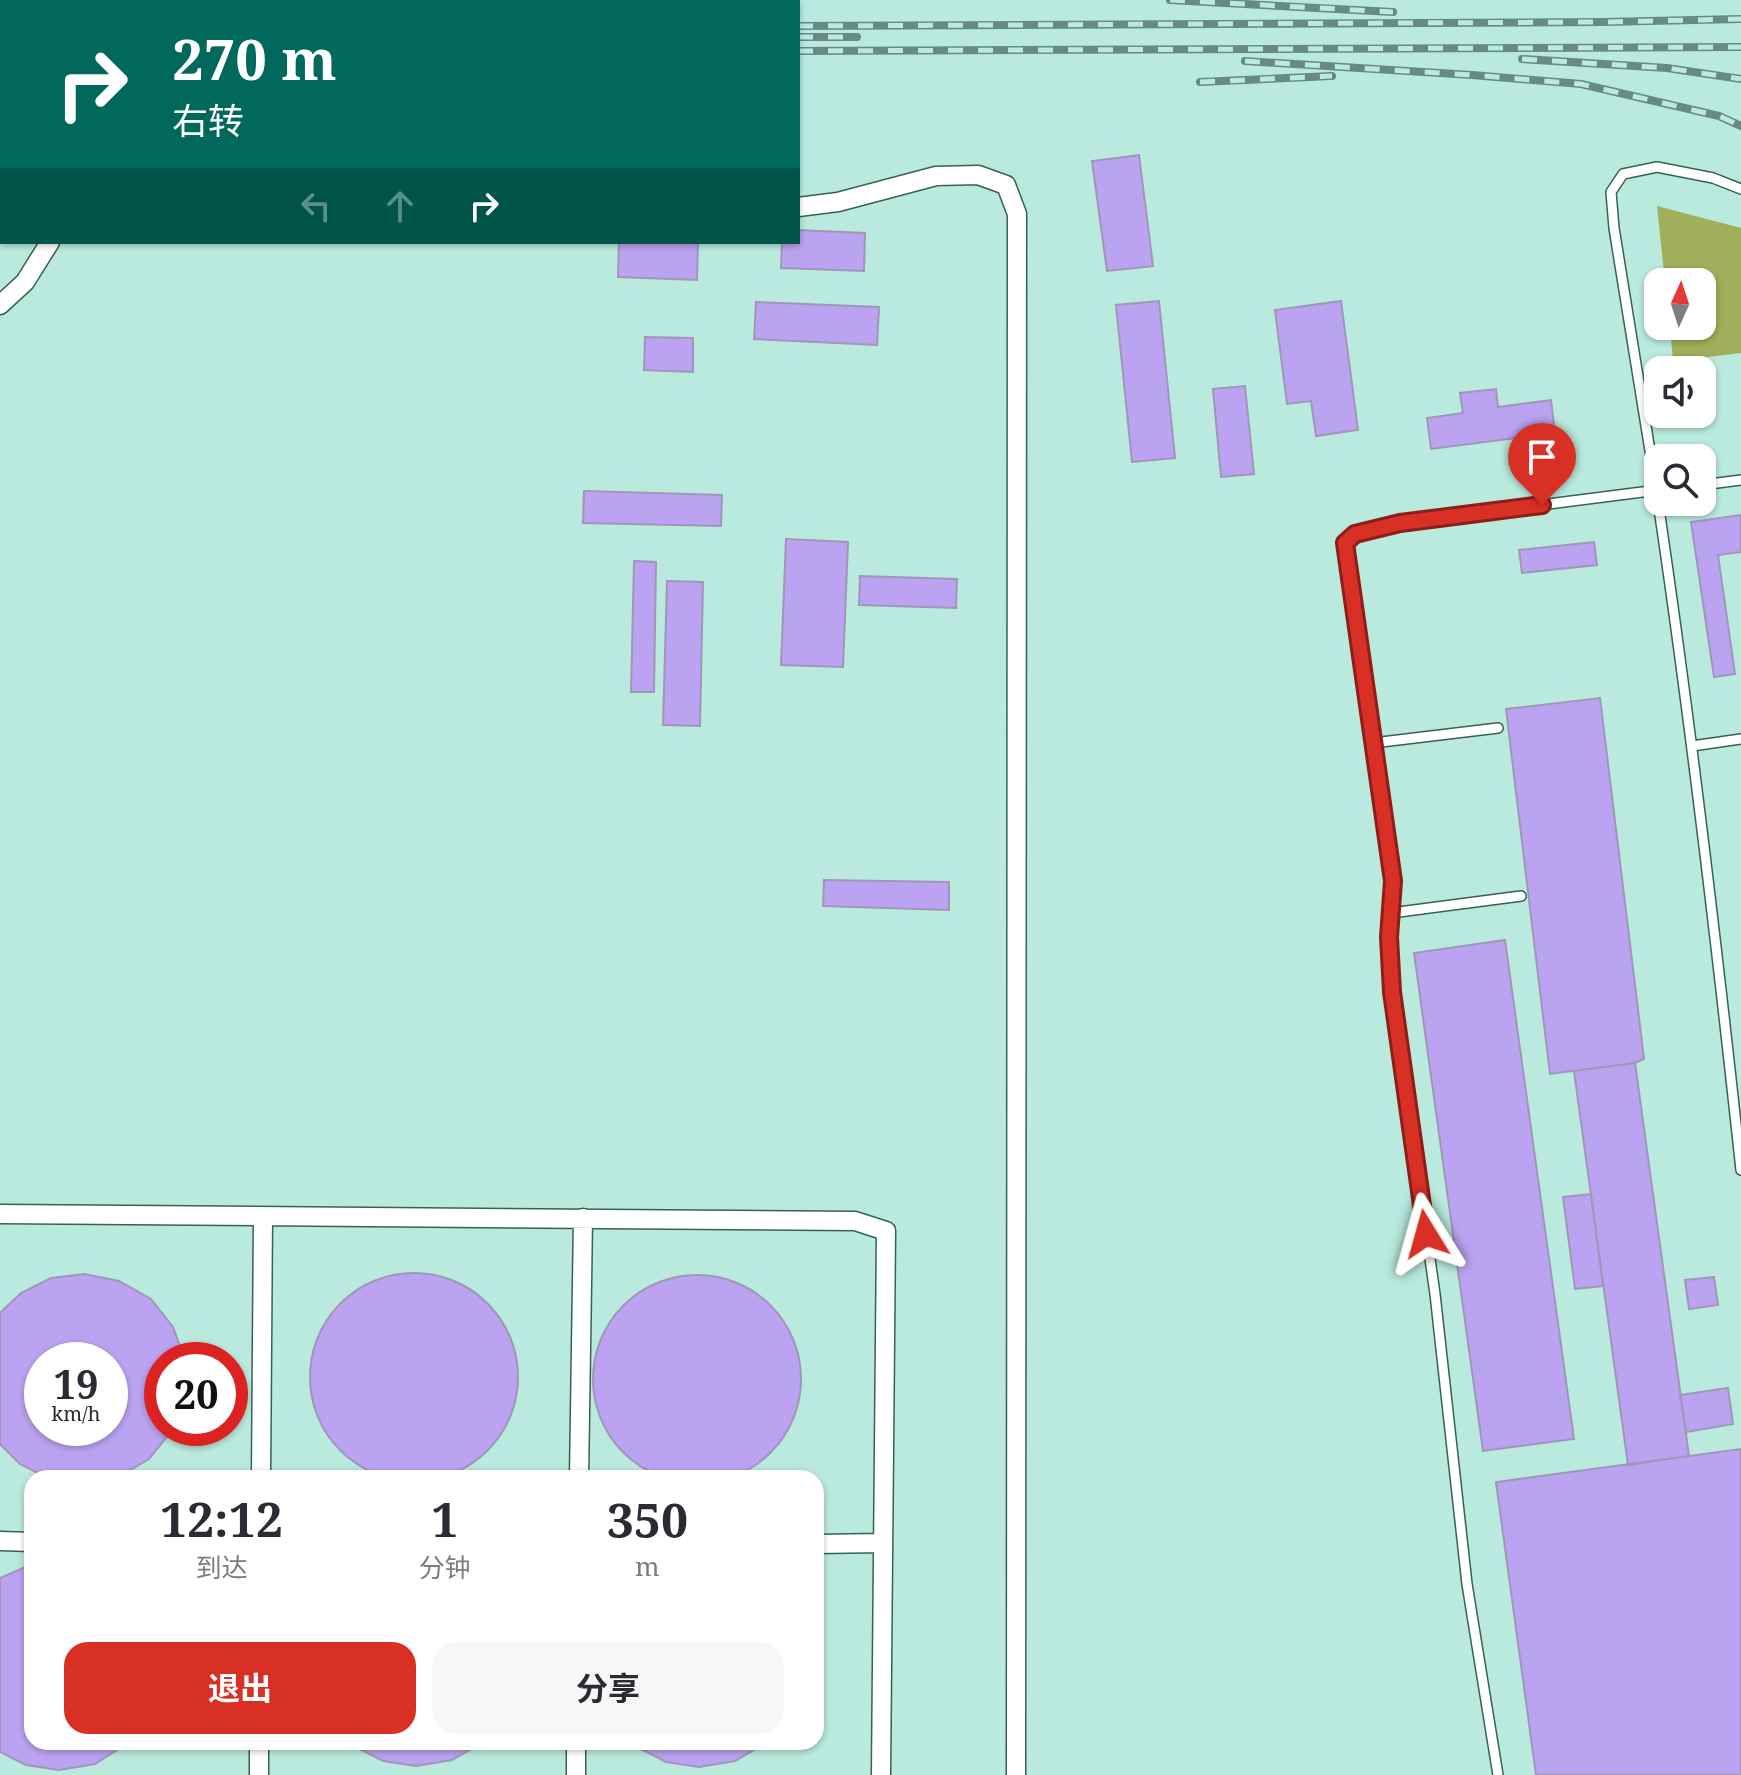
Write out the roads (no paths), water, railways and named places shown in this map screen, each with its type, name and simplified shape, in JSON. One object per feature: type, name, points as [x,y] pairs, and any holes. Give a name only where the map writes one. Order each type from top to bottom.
[{"type":"street","points":[[800,207],[838,202],[936,176],[978,175],[1006,185],[1017,214],[1016,1775]]},
{"type":"street","points":[[0,305],[25,282],[49,244]]},
{"type":"street","points":[[0,1214],[855,1221],[886,1231],[881,1775]]},
{"type":"street","points":[[261,1470],[263,1216]]},
{"type":"street","points":[[579,1470],[583,1218]]},
{"type":"street","points":[[0,1541],[24,1542]]},
{"type":"street","points":[[824,1544],[883,1543]]},
{"type":"street","points":[[259,1750],[259,1775]]},
{"type":"street","points":[[576,1750],[576,1775]]},
{"type":"lane","points":[[1649,444],[1614,228],[1611,192],[1623,174],[1657,167],[1713,178],[1741,189]]},
{"type":"lane","points":[[1716,483],[1741,480]]},
{"type":"lane","points":[[1498,1775],[1467,1584],[1435,1294],[1392,992],[1389,937],[1393,881],[1345,543],[1355,534],[1400,523],[1644,492]]},
{"type":"lane","points":[[1660,516],[1692,746],[1741,1170]]},
{"type":"lane","points":[[1373,743],[1498,728]]},
{"type":"lane","points":[[1692,746],[1741,739]]},
{"type":"lane","points":[[1391,913],[1521,896]]},
{"type":"railway","points":[[1170,0],[1393,12]]},
{"type":"railway","points":[[800,26],[1741,19]]},
{"type":"railway","points":[[800,37],[857,37]]},
{"type":"railway","points":[[800,51],[1741,47]]},
{"type":"railway","points":[[1522,59],[1667,68],[1741,79]]},
{"type":"railway","points":[[1245,61],[1581,84],[1719,116],[1741,126]]},
{"type":"railway","points":[[1200,82],[1332,76]]}]
